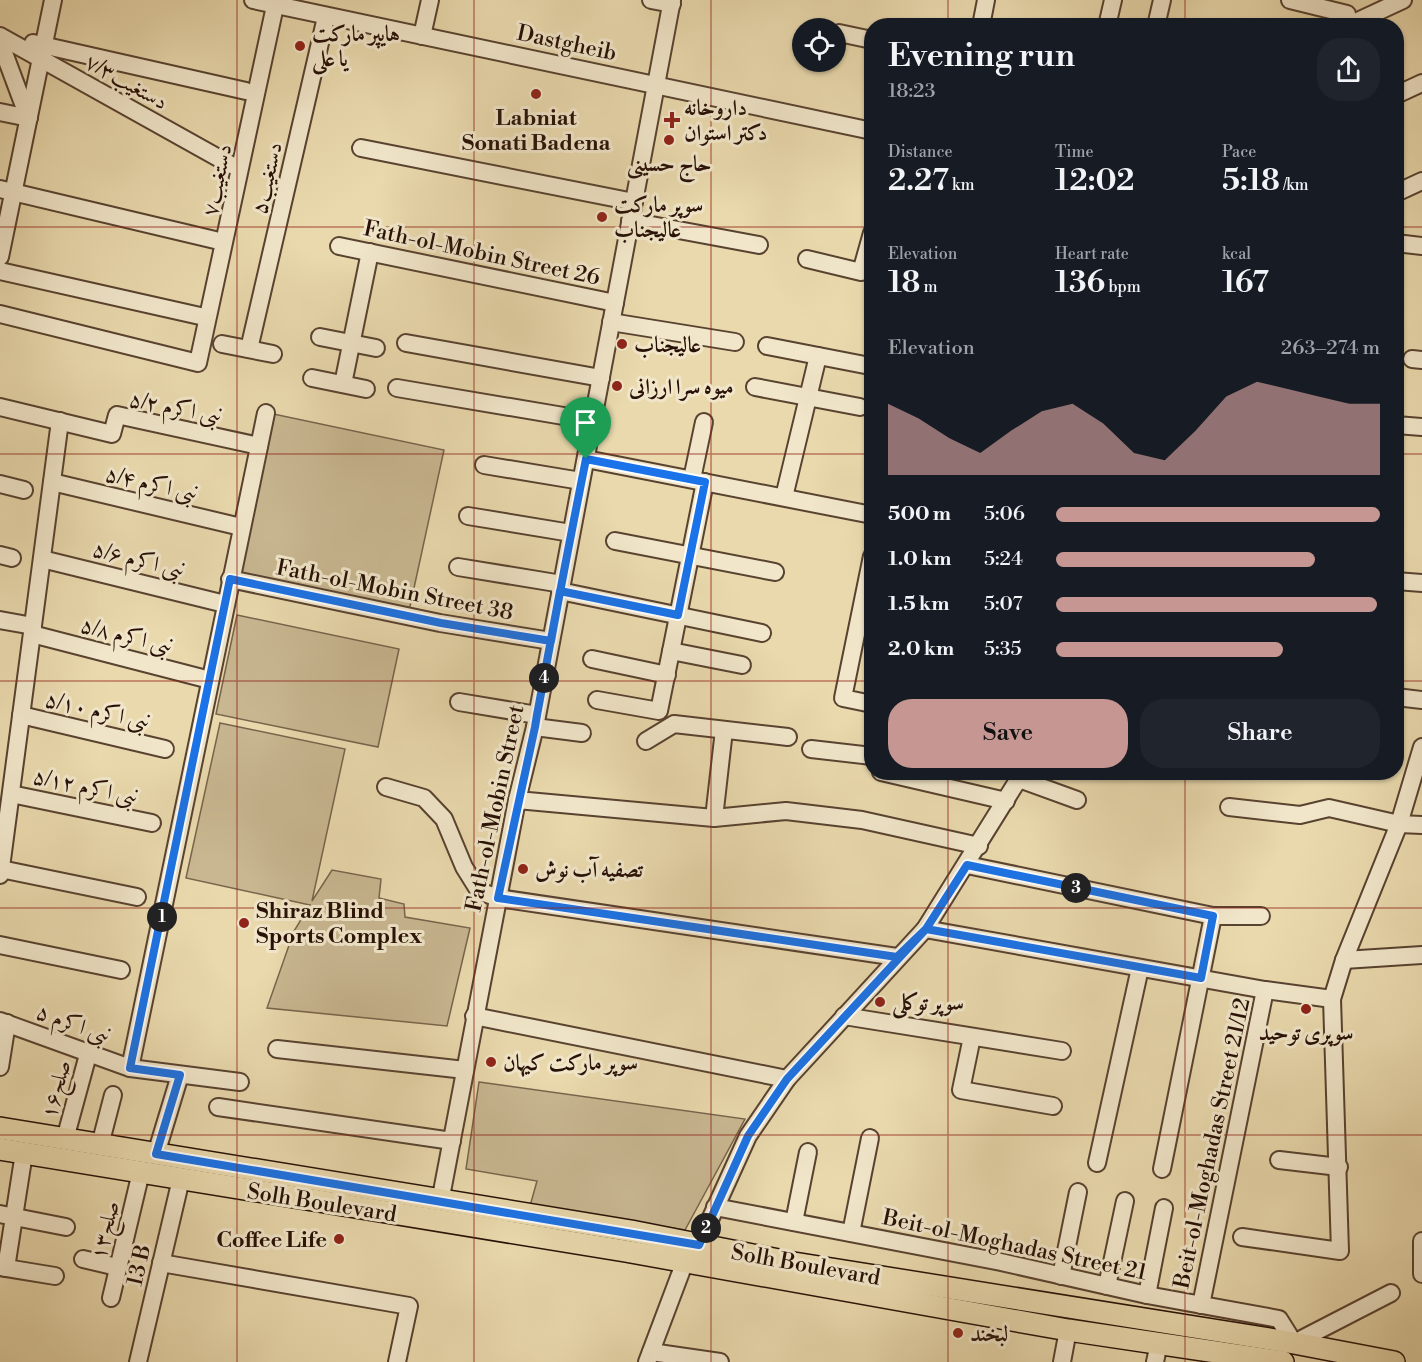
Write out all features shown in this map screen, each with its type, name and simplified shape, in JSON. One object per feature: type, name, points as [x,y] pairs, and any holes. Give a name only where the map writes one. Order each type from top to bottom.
[{"type":"main road","name":"Solh Boulevard","points":[[0,1128],[156,1154],[339,1195],[684,1264],[865,1285],[1294,1343],[1394,1362]]},
{"type":"main road","name":"Solh Boulevard","points":[[0,1149],[181,1179],[339,1195],[440,1202],[699,1245],[1068,1330],[1157,1353],[1283,1362]]},
{"type":"street","points":[[0,257],[7,191],[29,118],[53,0]]},
{"type":"street","points":[[422,36],[430,0]]},
{"type":"street","points":[[651,0],[672,2]]},
{"type":"street","points":[[983,18],[986,0]]},
{"type":"street","points":[[1109,18],[1113,0]]},
{"type":"street","points":[[1158,18],[1162,0]]},
{"type":"street","points":[[1290,0],[1348,16],[1403,0]]},
{"type":"street","name":"Dastgheib","points":[[263,2],[864,129]]},
{"type":"street","name":"دستغیب۷","points":[[0,314],[198,363],[263,2]]},
{"type":"street","name":"Fath-ol-Mobin Street","points":[[440,1202],[517,800],[536,721],[672,2]]},
{"type":"street","name":"دستغیب۵","points":[[249,349],[326,17]]},
{"type":"street","points":[[846,34],[864,38]]},
{"type":"street","points":[[0,36],[246,91]]},
{"type":"street","name":"دستغیب۷/۳","points":[[0,36],[231,165]]},
{"type":"street","points":[[0,42],[29,118]]},
{"type":"street","points":[[1404,91],[1422,83]]},
{"type":"street","points":[[0,112],[29,118]]},
{"type":"street","points":[[361,148],[634,202]]},
{"type":"street","points":[[1404,190],[1422,182]]},
{"type":"street","points":[[7,191],[215,240]]},
{"type":"street","points":[[630,221],[759,245]]},
{"type":"street","points":[[1404,244],[1422,246]]},
{"type":"street","name":"Fath-ol-Mobin Street 26","points":[[339,246],[615,303]]},
{"type":"street","points":[[343,384],[370,252]]},
{"type":"street","points":[[807,259],[861,272],[864,261]]},
{"type":"street","points":[[0,271],[200,316]]},
{"type":"street","points":[[611,322],[735,342]]},
{"type":"street","points":[[320,337],[376,348]]},
{"type":"street","points":[[406,343],[601,378]]},
{"type":"street","points":[[222,344],[273,354]]},
{"type":"street","points":[[767,346],[864,365]]},
{"type":"street","points":[[784,497],[818,356]]},
{"type":"street","points":[[312,378],[366,388]]},
{"type":"street","points":[[755,387],[860,407]]},
{"type":"street","points":[[397,388],[592,421]]},
{"type":"street","points":[[0,407],[60,421],[0,875]]},
{"type":"street","points":[[130,1068],[266,413]]},
{"type":"street","name":"نبی اکرم ۵/۲","points":[[60,421],[112,434],[117,415],[259,446]]},
{"type":"street","points":[[597,700],[659,711],[690,556],[704,422]]},
{"type":"street","points":[[1404,426],[1422,427]]},
{"type":"street","points":[[586,459],[864,513]]},
{"type":"street","points":[[483,465],[581,481]]},
{"type":"street","name":"نبی اکرم ۵/۴","points":[[52,482],[241,527]]},
{"type":"street","points":[[0,484],[24,490]]},
{"type":"street","points":[[468,516],[572,533]]},
{"type":"street","points":[[615,541],[775,572]]},
{"type":"street","name":"نبی اکرم ۵/۶","points":[[42,559],[225,604]]},
{"type":"street","points":[[458,567],[762,633]]},
{"type":"street","name":"Fath-ol-Mobin Street 38","points":[[230,579],[441,623],[551,641]]},
{"type":"street","points":[[1404,582],[1422,583]]},
{"type":"street","name":"نبی اکرم ۵/۸","points":[[0,620],[210,680]]},
{"type":"street","points":[[863,641],[843,698],[864,702]]},
{"type":"street","points":[[671,651],[742,664]]},
{"type":"street","points":[[592,659],[667,675]]},
{"type":"street","points":[[1404,698],[1422,700]]},
{"type":"street","points":[[459,702],[582,732]]},
{"type":"street","name":"نبی اکرم ۵/۱۰","points":[[21,715],[165,749]]},
{"type":"street","points":[[646,741],[674,724],[788,737]]},
{"type":"street","points":[[714,818],[724,730]]},
{"type":"street","points":[[1242,1237],[1340,1251],[1332,999],[1344,960],[1399,824],[1422,747]]},
{"type":"street","points":[[811,749],[864,755]]},
{"type":"street","points":[[915,780],[1006,801]]},
{"type":"street","points":[[699,1245],[748,1136],[787,1079],[897,957],[926,929],[1019,780]]},
{"type":"street","points":[[1030,780],[1077,800]]},
{"type":"street","points":[[386,787],[424,798],[444,819],[464,867],[479,891],[498,898],[897,957]]},
{"type":"street","name":"نبی اکرم ۵/۱۲","points":[[11,794],[152,823]]},
{"type":"street","points":[[517,800],[714,818],[786,811],[862,820],[979,846]]},
{"type":"street","points":[[1229,807],[1300,815],[1329,808],[1399,824],[1422,825]]},
{"type":"street","points":[[967,865],[1213,916],[1261,916]]},
{"type":"street","points":[[1,869],[136,897]]},
{"type":"street","points":[[1162,1169],[1213,916]]},
{"type":"street","points":[[926,929],[1265,990],[1332,999]]},
{"type":"street","points":[[0,945],[121,970]]},
{"type":"street","points":[[1344,960],[1422,955]]},
{"type":"street","points":[[1097,1163],[1140,968]]},
{"type":"street","name":"Beit-ol-Moghadas Street 21/12","points":[[1201,1305],[1265,990]]},
{"type":"street","points":[[474,1016],[787,1079]]},
{"type":"street","points":[[844,1016],[1062,1051]]},
{"type":"street","points":[[0,1068],[3,1022]]},
{"type":"street","name":"نبی اکرم ۵","points":[[3,1022],[89,1051],[130,1068],[240,1082]]},
{"type":"street","points":[[972,1037],[962,1090],[1053,1106]]},
{"type":"street","points":[[277,1049],[465,1070]]},
{"type":"street","name":"صلح۱۶","points":[[65,1139],[89,1051]]},
{"type":"street","points":[[156,1154],[180,1075]]},
{"type":"street","points":[[100,1145],[113,1095]]},
{"type":"street","points":[[218,1107],[452,1141]]},
{"type":"street","points":[[851,1233],[870,1138]]},
{"type":"street","points":[[794,1222],[808,1152]]},
{"type":"street","points":[[24,1153],[7,1216],[3,1268],[55,1276]]},
{"type":"street","points":[[1279,1160],[1339,1167]]},
{"type":"street","name":"صلح۱۳","points":[[111,1299],[141,1172]]},
{"type":"street","name":"13 B","points":[[138,1362],[181,1179]]},
{"type":"street","points":[[1061,1276],[1078,1192]]},
{"type":"street","points":[[1107,1286],[1125,1201]]},
{"type":"street","name":"Beit-ol-Moghadas Street 21","points":[[715,1207],[1147,1295],[1279,1319],[1294,1343]]},
{"type":"street","points":[[1147,1295],[1164,1208]]},
{"type":"street","points":[[7,1216],[66,1227]]},
{"type":"street","points":[[1422,1241],[1422,1274]]},
{"type":"street","points":[[83,1259],[117,1267]]},
{"type":"street","points":[[161,1263],[409,1306],[397,1362]]},
{"type":"street","points":[[684,1264],[649,1357],[720,1362]]},
{"type":"street","points":[[1294,1343],[1391,1293]]},
{"type":"street","points":[[1062,1362],[1068,1330]]},
{"type":"shaded area","points":[[264,412],[444,450],[409,611],[236,575]]},
{"type":"shaded area","points":[[237,615],[399,649],[378,747],[216,714]]},
{"type":"shaded area","points":[[220,723],[345,749],[312,901],[332,870],[381,879],[379,898],[404,904],[405,917],[470,928],[447,1026],[267,1008],[294,931],[310,905],[186,878]]},
{"type":"shaded area","points":[[479,1082],[745,1119],[685,1230],[530,1206],[537,1181],[466,1169]]},
{"type":"place","name":"هایپر مارکت یا علی","points":[[300,46]]},
{"type":"place","name":"Labniat Sonati Badena","points":[[536,94]]},
{"type":"place","name":"داروخانه دکتر استوان","points":[[672,120]]},
{"type":"place","name":"حاج حسینی","points":[[669,140]]},
{"type":"place","name":"سوپر مارکت عالیجناب","points":[[602,217]]},
{"type":"place","name":"عالیجناب","points":[[622,344]]},
{"type":"place","name":"میوه سرا ارزانی","points":[[617,386]]},
{"type":"place","name":"تصفیه آب نوش","points":[[523,869]]},
{"type":"place","name":"Shiraz Blind Sports Complex","points":[[244,923]]},
{"type":"place","name":"سوپر توکلی","points":[[880,1002]]},
{"type":"place","name":"سوپری توحید","points":[[1306,1009]]},
{"type":"place","name":"سوپر مارکت کیهان","points":[[491,1062]]},
{"type":"place","name":"Coffee Life","points":[[339,1239]]},
{"type":"place","name":"لبخند","points":[[958,1333]]},
{"type":"route","points":[[586,459],[581,481],[560,591],[551,641],[441,623],[230,579],[166,901],[130,1068],[180,1075],[156,1154],[699,1245],[748,1136],[787,1079],[897,957],[926,929],[1201,978],[1213,916],[967,865],[926,929],[897,957],[498,898],[517,800],[535,727],[537,715],[551,641],[560,591],[678,615],[705,482],[586,459]]}]
